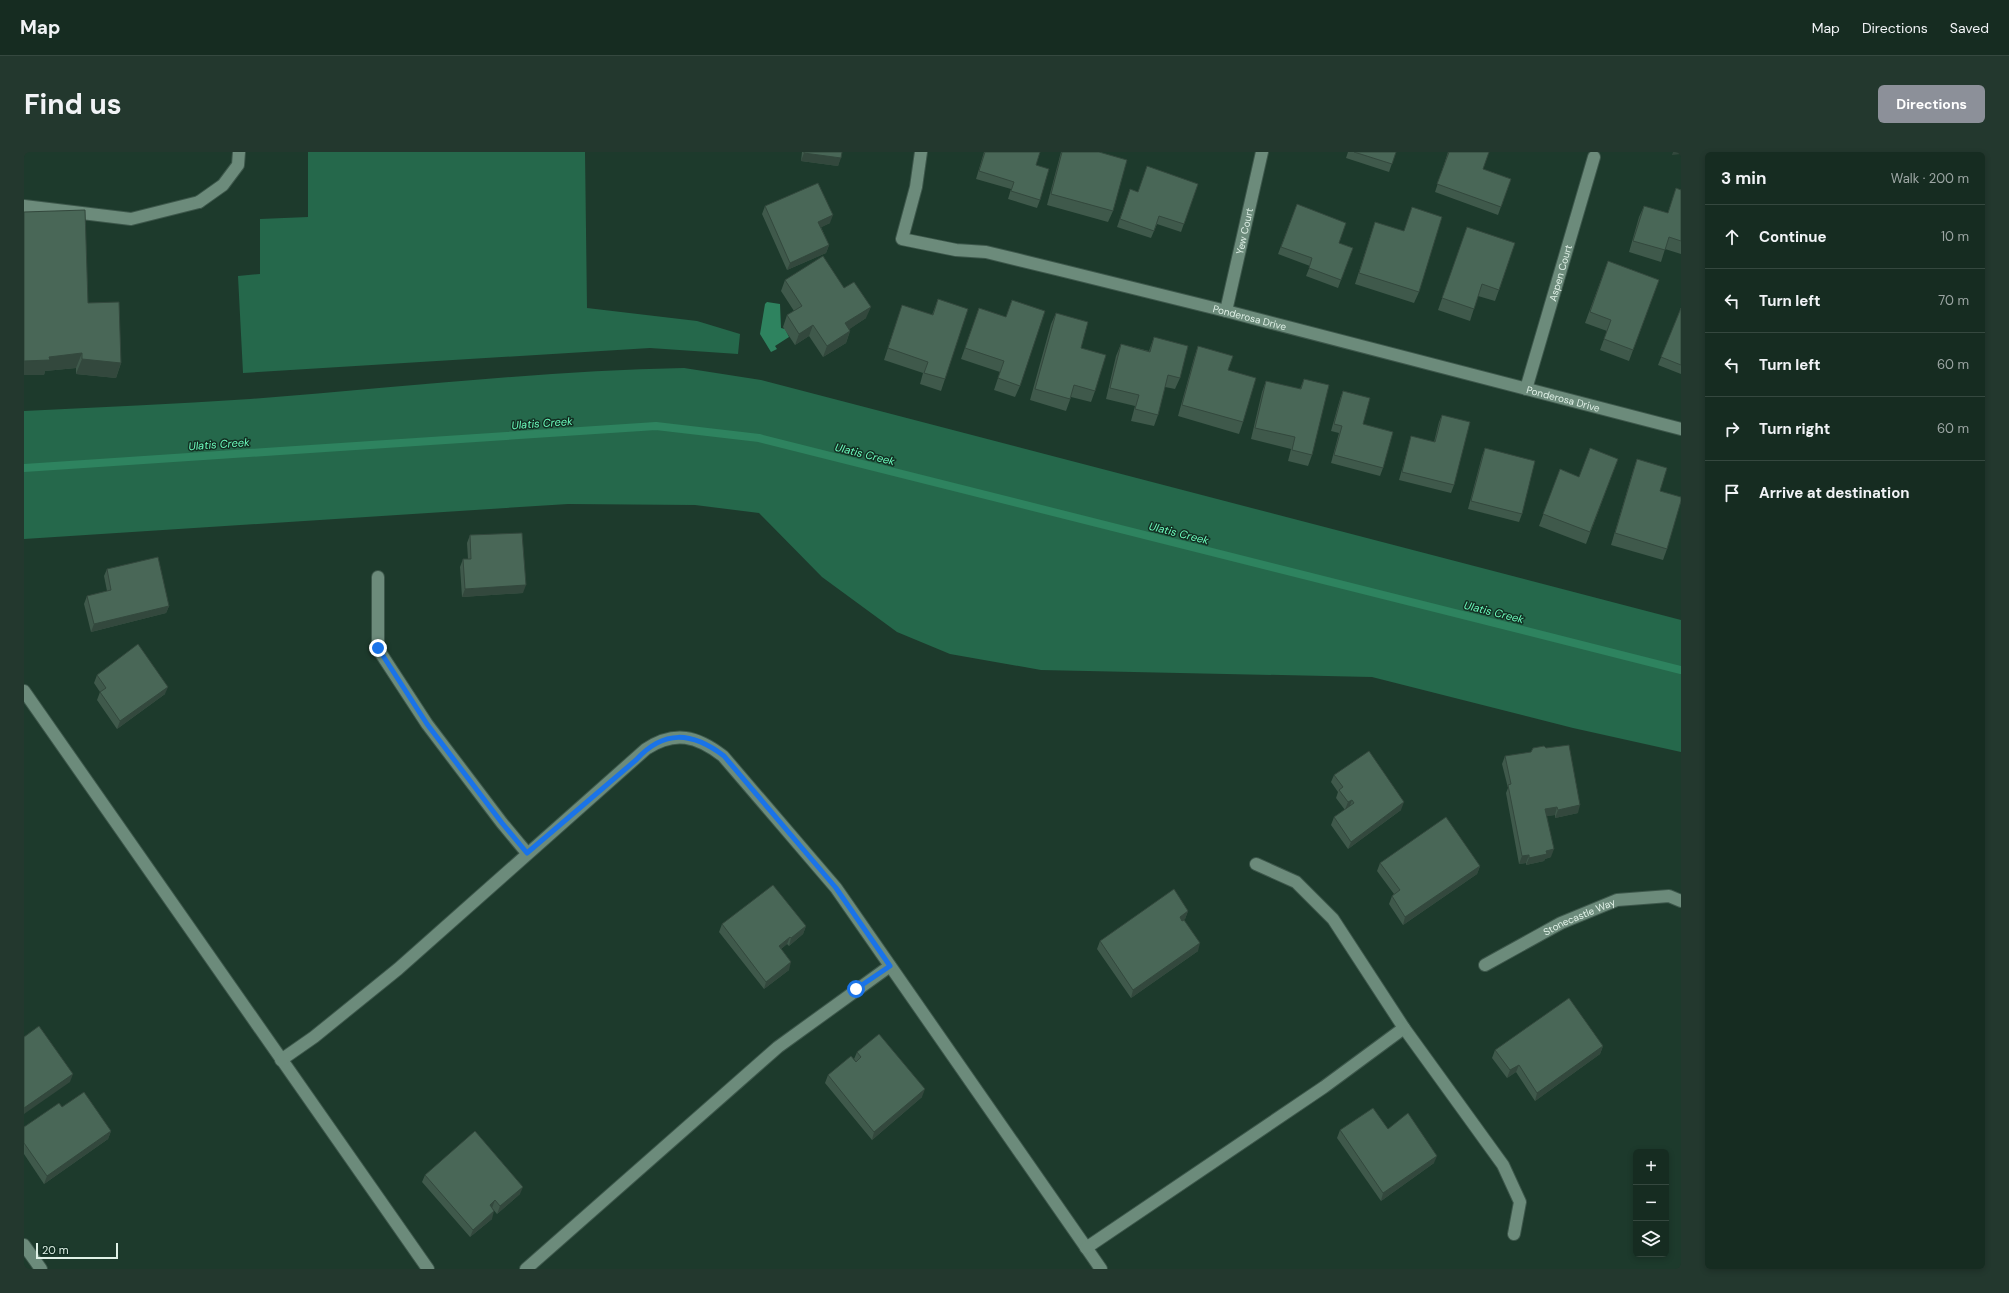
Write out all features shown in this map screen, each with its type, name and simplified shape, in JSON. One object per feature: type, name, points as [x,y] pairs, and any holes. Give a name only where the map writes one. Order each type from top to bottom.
[{"type":"street","points":[[24,206],[131,219],[199,202],[223,185],[238,165],[239,152]]},
{"type":"street","name":"Ponderosa Drive","points":[[921,152],[916,188],[902,239],[956,250],[986,252],[1226,311],[1681,429]]},
{"type":"street","name":"Yew Court","points":[[1226,311],[1262,152]]},
{"type":"street","name":"Aspen Court","points":[[1526,390],[1594,157]]},
{"type":"street","points":[[378,576],[378,648],[427,724],[502,823],[527,853]]},
{"type":"street","points":[[24,691],[428,1269]]},
{"type":"street","points":[[281,1060],[314,1037],[398,969],[527,853],[636,760],[646,749],[658,741],[678,737],[693,738],[709,745],[724,756],[836,888],[1101,1269]]},
{"type":"street","points":[[1256,864],[1296,882],[1333,919],[1404,1028],[1503,1165],[1520,1202],[1514,1234]]},
{"type":"street","name":"Stonecastle Way","points":[[1485,965],[1561,923],[1617,900],[1669,896],[1681,901]]},
{"type":"street","points":[[526,1269],[778,1047],[890,966]]},
{"type":"street","points":[[1086,1248],[1324,1087],[1404,1028]]},
{"type":"street","points":[[24,1245],[41,1269]]},
{"type":"shaded area","points":[[308,152],[585,152],[587,308],[697,321],[740,334],[738,354],[650,348],[243,373],[238,276],[260,274],[260,219],[308,217]]},
{"type":"shaded area","points":[[767,302],[780,304],[781,328],[785,329],[789,337],[775,346],[777,349],[771,352],[760,334],[765,304]]},
{"type":"shaded area","points":[[684,368],[761,380],[1681,620],[1681,752],[1573,728],[1372,677],[1041,670],[950,654],[897,632],[822,577],[759,513],[695,505],[568,504],[24,539],[24,411],[250,399],[521,376]]},
{"type":"building","points":[[804,152],[842,152],[841,158]]},
{"type":"building","points":[[985,152],[1040,152],[1036,165],[1049,169],[1040,200],[1011,191],[1014,182],[979,171]]},
{"type":"building","points":[[1062,152],[1099,152],[1127,160],[1113,211],[1051,194]]},
{"type":"building","points":[[1354,152],[1396,152],[1392,164]]},
{"type":"building","points":[[1449,152],[1489,152],[1483,169],[1511,179],[1501,207],[1437,184]]},
{"type":"building","points":[[1147,166],[1198,184],[1184,224],[1159,216],[1154,231],[1120,219],[1130,189],[1138,192]]},
{"type":"building","points":[[818,183],[833,215],[818,222],[829,245],[790,263],[765,206]]},
{"type":"building","points":[[1676,188],[1681,190],[1681,241],[1669,237],[1665,250],[1633,241],[1644,206],[1668,213]]},
{"type":"building","points":[[1297,204],[1346,223],[1339,243],[1353,248],[1341,280],[1309,268],[1312,258],[1281,247]]},
{"type":"building","points":[[1412,207],[1442,217],[1419,292],[1359,273],[1375,222],[1404,231]]},
{"type":"building","points":[[85,210],[88,303],[119,302],[121,363],[82,359],[82,353],[49,357],[50,360],[24,361],[24,212]]},
{"type":"building","points":[[1467,227],[1515,243],[1499,290],[1482,284],[1474,309],[1442,298]]},
{"type":"building","points":[[823,256],[844,288],[854,282],[871,307],[845,323],[850,331],[827,346],[813,325],[799,334],[787,315],[802,306],[785,280]]},
{"type":"building","points":[[1608,261],[1659,280],[1633,350],[1604,339],[1611,320],[1590,312]]},
{"type":"building","points":[[938,299],[968,309],[945,379],[924,373],[928,362],[888,348],[902,305],[933,315]]},
{"type":"building","points":[[1012,300],[1045,311],[1020,386],[998,378],[1004,361],[965,348],[979,308],[1006,317]]},
{"type":"building","points":[[1681,308],[1681,365],[1661,357]]},
{"type":"building","points":[[1056,313],[1088,322],[1081,348],[1106,355],[1095,391],[1074,385],[1070,399],[1035,389]]},
{"type":"building","points":[[1154,337],[1188,346],[1180,378],[1168,375],[1158,415],[1135,409],[1139,395],[1110,388],[1121,344],[1150,352]]},
{"type":"building","points":[[1198,346],[1233,356],[1228,370],[1256,378],[1243,422],[1182,405]]},
{"type":"building","points":[[1304,379],[1329,385],[1312,455],[1292,450],[1295,437],[1255,428],[1266,381],[1301,389]]},
{"type":"building","points":[[1343,391],[1370,398],[1363,424],[1393,432],[1383,468],[1334,455],[1342,426],[1334,424]]},
{"type":"building","points":[[1442,415],[1470,422],[1454,485],[1402,472],[1411,436],[1435,442]]},
{"type":"building","points":[[1485,448],[1535,461],[1522,514],[1471,501]]},
{"type":"building","points":[[1590,448],[1618,459],[1590,532],[1543,514],[1560,469],[1579,477]]},
{"type":"building","points":[[1637,459],[1667,468],[1660,491],[1681,497],[1667,549],[1615,533]]},
{"type":"building","points":[[522,533],[526,585],[465,589],[463,559],[471,559],[470,535]]},
{"type":"building","points":[[158,557],[169,606],[94,624],[87,596],[111,590],[107,569]]},
{"type":"building","points":[[138,644],[168,687],[120,721],[100,692],[106,688],[97,675]]},
{"type":"building","points":[[1569,745],[1580,805],[1558,810],[1557,807],[1545,809],[1554,849],[1546,851],[1547,854],[1529,858],[1529,855],[1522,856],[1508,785],[1511,784],[1505,756],[1531,752],[1533,748],[1544,746],[1546,748]]},
{"type":"building","points":[[1369,751],[1404,802],[1351,842],[1334,817],[1354,803],[1352,800],[1348,802],[1339,790],[1343,787],[1334,775]]},
{"type":"building","points":[[1446,817],[1480,866],[1405,917],[1392,896],[1400,890],[1380,863]]},
{"type":"building","points":[[773,885],[806,926],[779,946],[791,962],[766,982],[722,924]]},
{"type":"building","points":[[1174,889],[1188,911],[1180,917],[1182,921],[1184,920],[1200,943],[1133,990],[1100,941]]},
{"type":"building","points":[[1569,998],[1603,1046],[1537,1093],[1519,1065],[1510,1070],[1495,1050]]},
{"type":"building","points":[[39,1026],[73,1074],[24,1108],[24,1037]]},
{"type":"building","points":[[879,1034],[925,1089],[874,1132],[828,1075],[851,1056],[856,1062],[861,1057],[857,1052]]},
{"type":"building","points":[[84,1092],[111,1131],[47,1176],[24,1143],[24,1127],[59,1103],[62,1107]]},
{"type":"building","points":[[1373,1108],[1388,1129],[1408,1113],[1437,1156],[1383,1193],[1340,1130]]},
{"type":"building","points":[[475,1131],[523,1187],[500,1206],[495,1200],[490,1205],[494,1211],[473,1230],[425,1175]]},
{"type":"waterway","name":"Ulatis Creek","points":[[24,468],[656,426],[759,438],[1681,670]]},
{"type":"route","points":[[378,648],[427,724],[502,823],[527,853],[636,760],[646,749],[658,741],[678,737],[693,738],[709,745],[724,756],[769,811],[836,888],[890,966],[856,989]]}]
